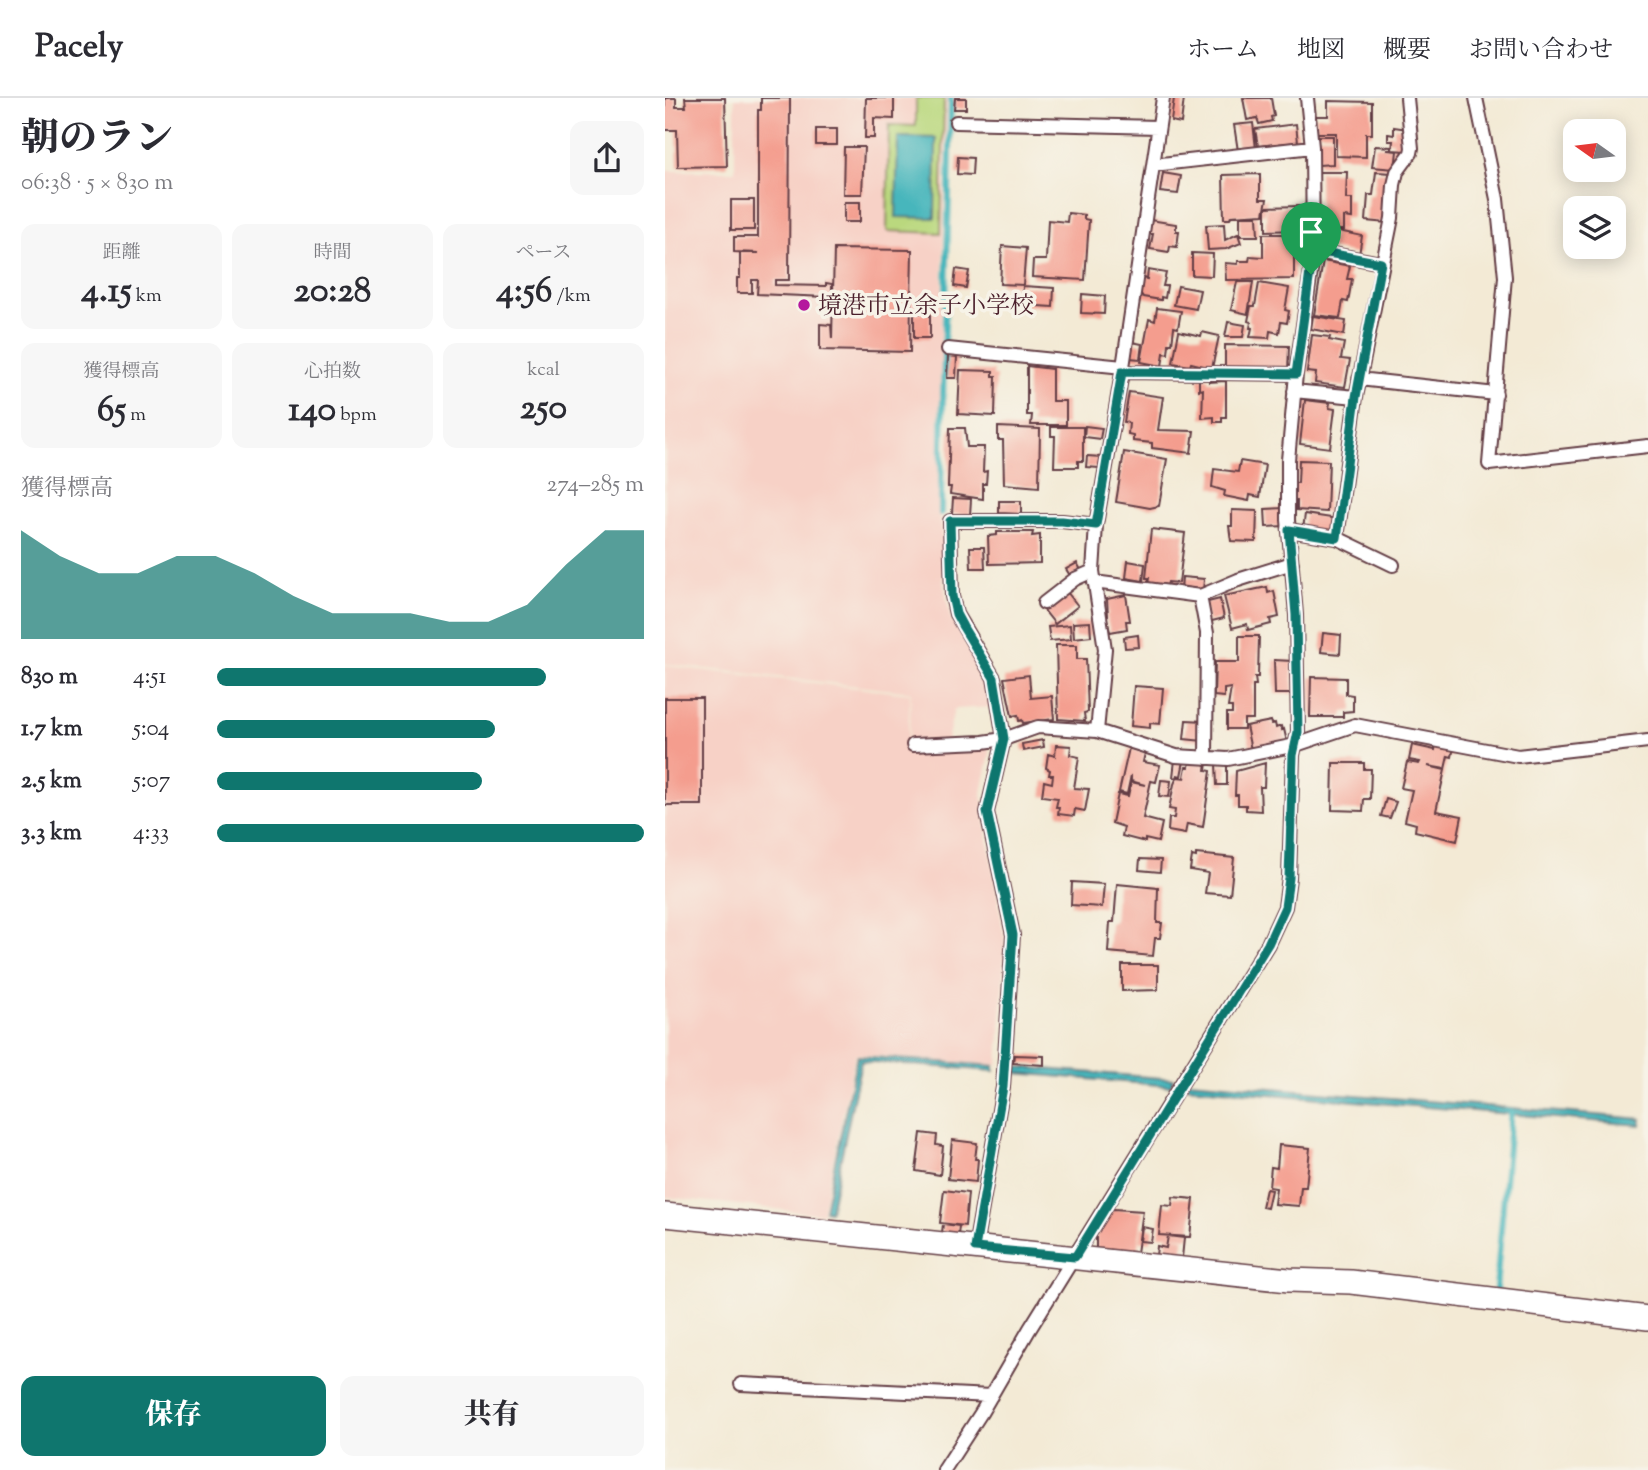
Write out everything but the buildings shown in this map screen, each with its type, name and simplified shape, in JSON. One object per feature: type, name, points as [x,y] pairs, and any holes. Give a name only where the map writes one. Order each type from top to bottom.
[{"type":"street","points":[[665,1215],[1289,1280],[1351,1282],[1648,1318]]},
{"type":"lane","points":[[1097,731],[1105,649],[1093,577],[1096,525],[1163,98]]},
{"type":"lane","points":[[944,1470],[1268,944],[1285,907],[1289,878],[1293,755],[1296,745],[1296,615],[1289,530],[1288,460],[1296,374],[1313,250],[1312,147],[1307,98]]},
{"type":"lane","points":[[1337,538],[1356,397],[1392,218],[1395,178],[1412,148],[1407,98]]},
{"type":"lane","points":[[1476,98],[1497,199],[1505,278],[1489,464],[1648,446]]},
{"type":"lane","points":[[956,122],[1158,127]]},
{"type":"lane","points":[[1153,164],[1312,147]]},
{"type":"lane","points":[[1313,250],[1381,263]]},
{"type":"lane","points":[[948,349],[1122,369],[1296,374]]},
{"type":"lane","points":[[1359,379],[1496,394]]},
{"type":"lane","points":[[1294,391],[1356,397]]},
{"type":"lane","points":[[975,1248],[1003,1087],[1013,935],[987,812],[1004,739],[994,678],[963,627],[954,605],[950,578],[950,521],[1062,521],[1096,525]]},
{"type":"lane","points":[[1289,530],[1337,538],[1393,565]]},
{"type":"lane","points":[[1044,603],[1075,579],[1093,577],[1200,596],[1238,580],[1292,563]]},
{"type":"lane","points":[[1200,596],[1207,633],[1206,758]]},
{"type":"lane","points":[[913,745],[1004,739],[1038,727],[1097,731],[1176,755],[1228,759],[1296,745],[1355,725],[1518,756],[1648,741]]},
{"type":"lane","points":[[741,1384],[991,1396]]},
{"type":"shaded area","name":"境港市立余子小学校","points":[[735,98],[947,98],[939,440],[939,515],[943,544],[943,579],[950,616],[988,682],[993,707],[954,709],[947,741],[909,740],[911,692],[665,664],[665,171],[735,171]]},
{"type":"shaded area","points":[[665,666],[910,694],[907,748],[988,747],[990,753],[982,793],[1005,943],[998,1065],[855,1054],[822,1214],[665,1197]]},
{"type":"green space","points":[[916,98],[944,98],[941,233],[887,231],[889,125],[916,126]]},
{"type":"water","points":[[898,137],[936,138],[935,218],[896,217]]},
{"type":"water","points":[[857,1056],[994,1066],[994,1071],[861,1061],[830,1211],[825,1210]]},
{"type":"water","points":[[1017,1067],[1173,1079],[1171,1086],[1017,1073]]},
{"type":"water","points":[[1188,1081],[1641,1119],[1640,1125],[1188,1087]]},
{"type":"waterway","points":[[941,513],[951,98]]},
{"type":"waterway","points":[[1496,1289],[1511,1111]]},
{"type":"place","name":"境港市立余子小学校","points":[[804,305]]},
{"type":"route","points":[[1313,250],[1381,263],[1356,397],[1337,538],[1289,530],[1296,615],[1298,732],[1293,755],[1289,878],[1285,907],[1268,944],[1075,1257],[975,1248],[1003,1087],[1013,935],[987,812],[1004,739],[994,678],[956,614],[950,578],[950,521],[1062,521],[1096,525],[1122,372],[1296,374],[1311,274],[1313,250]]}]
